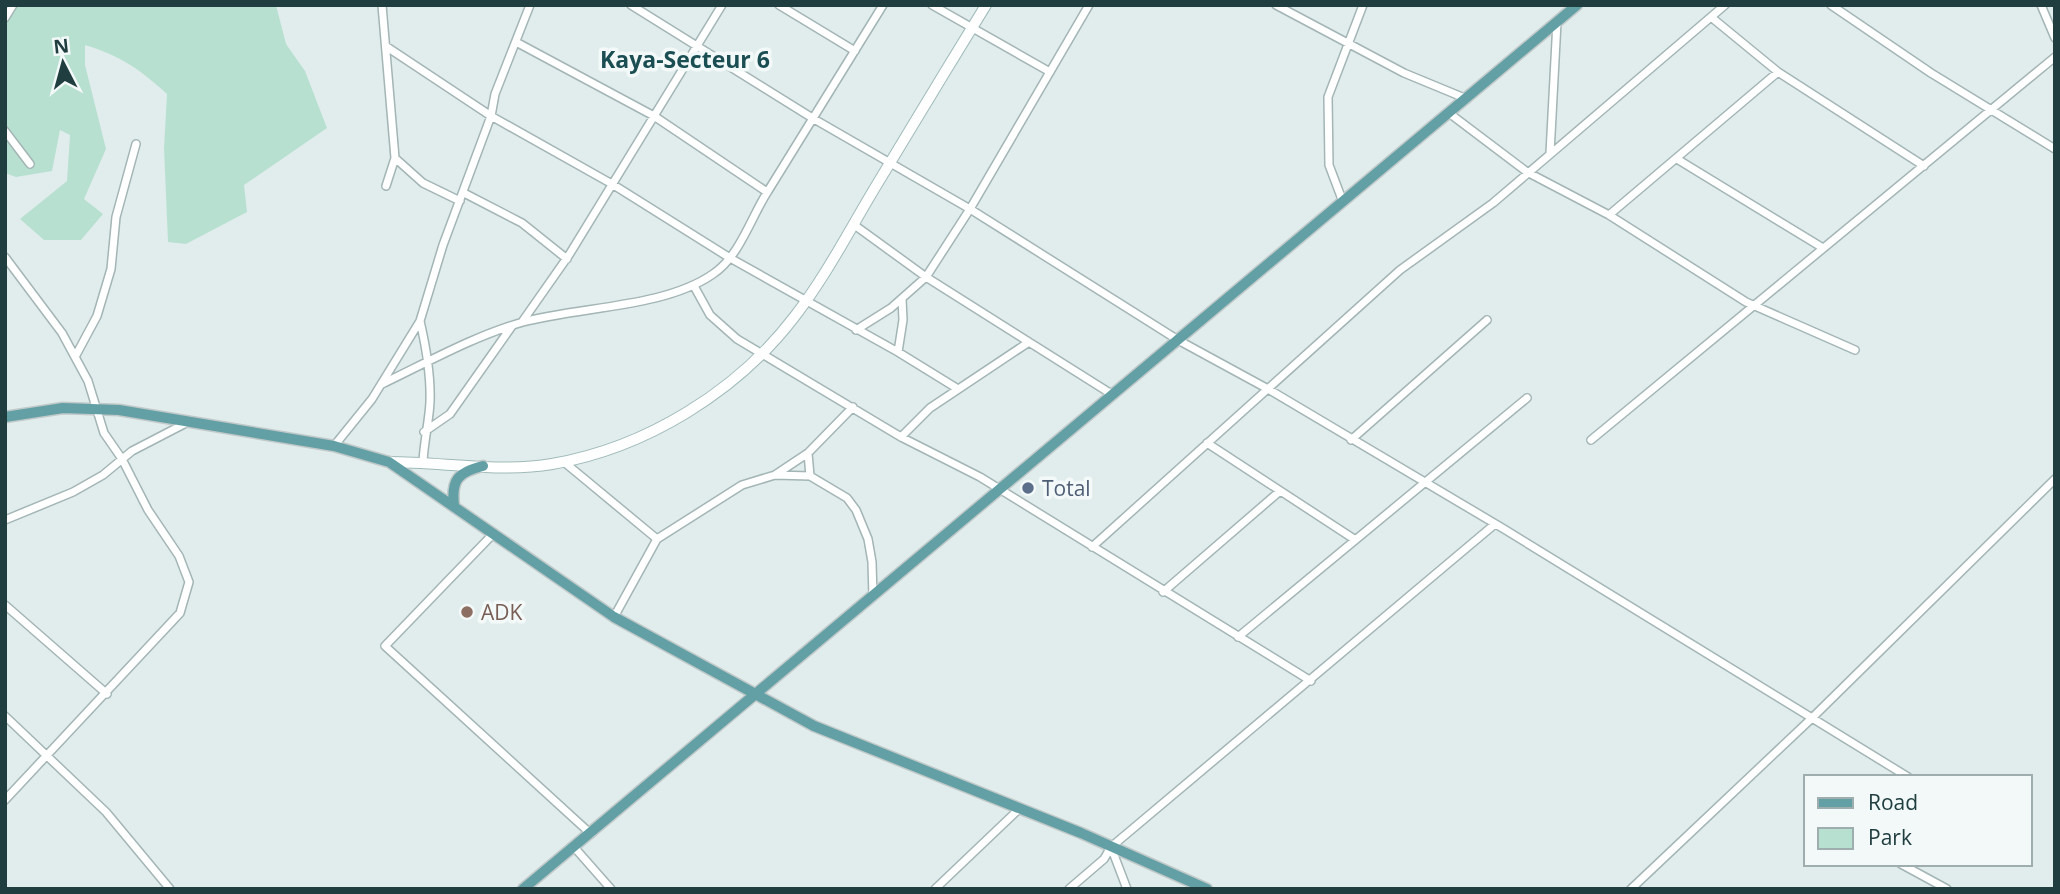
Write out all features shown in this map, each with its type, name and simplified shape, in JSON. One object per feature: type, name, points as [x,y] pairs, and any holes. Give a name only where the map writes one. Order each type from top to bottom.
[{"type":"main road","points":[[5,417],[63,408],[95,408],[154,414],[334,446],[389,462],[483,466],[522,467],[564,462],[633,439],[701,405],[762,354],[806,302],[986,5]]},
{"type":"main road","points":[[523,889],[1577,5]]},
{"type":"main road","points":[[389,462],[614,617],[814,726],[1207,889]]},
{"type":"main road","points":[[454,505],[453,483],[457,477],[468,470],[483,466]]},
{"type":"street","points":[[5,18],[13,5]]},
{"type":"street","points":[[382,5],[395,158],[386,186]]},
{"type":"street","points":[[334,446],[382,384],[420,321],[491,116],[495,94],[530,5]]},
{"type":"street","points":[[631,5],[814,119],[970,209],[1178,340],[1268,389],[1495,524],[1905,775]]},
{"type":"street","points":[[522,322],[566,259],[695,46],[723,5]]},
{"type":"street","points":[[779,5],[855,51]]},
{"type":"street","points":[[382,384],[522,322],[580,309],[644,301],[694,286],[713,274],[730,258],[767,192],[883,5]]},
{"type":"street","points":[[932,5],[1050,72]]},
{"type":"street","points":[[856,330],[902,299],[926,277],[970,209],[1089,5]]},
{"type":"street","points":[[1276,5],[1404,73],[1467,99]]},
{"type":"street","points":[[1343,202],[1329,164],[1328,97],[1363,5]]},
{"type":"street","points":[[1092,548],[1400,270],[1493,203],[1725,5]]},
{"type":"street","points":[[1831,5],[2055,149]]},
{"type":"street","points":[[2041,5],[2055,38]]},
{"type":"street","points":[[1711,17],[1778,72],[1924,166]]},
{"type":"street","points":[[1550,153],[1557,22]]},
{"type":"street","points":[[516,42],[654,116],[767,192]]},
{"type":"street","points":[[387,47],[491,116],[612,184],[730,258],[898,352],[958,389]]},
{"type":"street","points":[[1591,440],[2055,57]]},
{"type":"street","points":[[1609,215],[1778,72]]},
{"type":"street","points":[[1450,113],[1527,172],[1609,215],[1754,306],[1856,350]]},
{"type":"street","points":[[5,131],[30,164]]},
{"type":"street","points":[[75,357],[97,316],[111,269],[116,217],[136,144]]},
{"type":"street","points":[[395,158],[423,183],[460,201]]},
{"type":"street","points":[[1677,159],[1823,248]]},
{"type":"street","points":[[464,193],[522,223],[566,259]]},
{"type":"street","points":[[853,224],[926,277],[1113,395]]},
{"type":"street","points":[[5,257],[45,308],[75,357],[88,381],[104,433],[122,459],[148,510],[179,556],[189,582],[180,613],[5,800]]},
{"type":"street","points":[[694,286],[719,325],[762,354],[901,437],[949,459],[1311,681]]},
{"type":"street","points":[[898,352],[903,320],[902,299]]},
{"type":"street","points":[[1351,440],[1487,320]]},
{"type":"street","points":[[420,321],[428,363],[430,404],[424,432],[423,462]]},
{"type":"street","points":[[424,432],[450,414],[512,326]]},
{"type":"street","points":[[901,437],[929,408],[1029,342]]},
{"type":"street","points":[[1238,637],[1422,482],[1527,398]]},
{"type":"street","points":[[614,617],[657,539],[742,485],[775,475],[808,453],[853,407]]},
{"type":"street","points":[[7,518],[73,492],[122,459],[188,422]]},
{"type":"street","points":[[1208,443],[1354,539]]},
{"type":"street","points":[[808,453],[810,476]]},
{"type":"street","points":[[564,462],[657,539]]},
{"type":"street","points":[[775,475],[810,476],[837,490],[856,510],[872,562],[873,598]]},
{"type":"street","points":[[1631,889],[1812,718],[2055,479]]},
{"type":"street","points":[[1163,592],[1280,491]]},
{"type":"street","points":[[1069,889],[1104,859],[1111,847],[1495,524]]},
{"type":"street","points":[[494,533],[385,646],[591,834]]},
{"type":"street","points":[[5,605],[107,694]]},
{"type":"street","points":[[5,716],[106,813],[170,889]]},
{"type":"street","points":[[935,889],[1018,809]]},
{"type":"street","points":[[574,847],[611,889]]},
{"type":"street","points":[[1111,847],[1127,889]]},
{"type":"street","points":[[1905,866],[1947,889]]},
{"type":"green space","points":[[5,5],[276,5],[286,44],[305,71],[327,128],[244,185],[247,212],[186,244],[168,242],[164,148],[167,94],[129,64],[85,45],[85,65],[106,149],[84,199],[103,214],[81,240],[44,240],[20,219],[67,181],[70,135],[60,130],[52,171],[16,177],[5,173]]},
{"type":"place","name":"Total","points":[[1028,488]]},
{"type":"place","name":"ADK","points":[[467,612]]},
{"type":"district","name":"Kaya-Secteur 6","points":[[685,59]]}]
